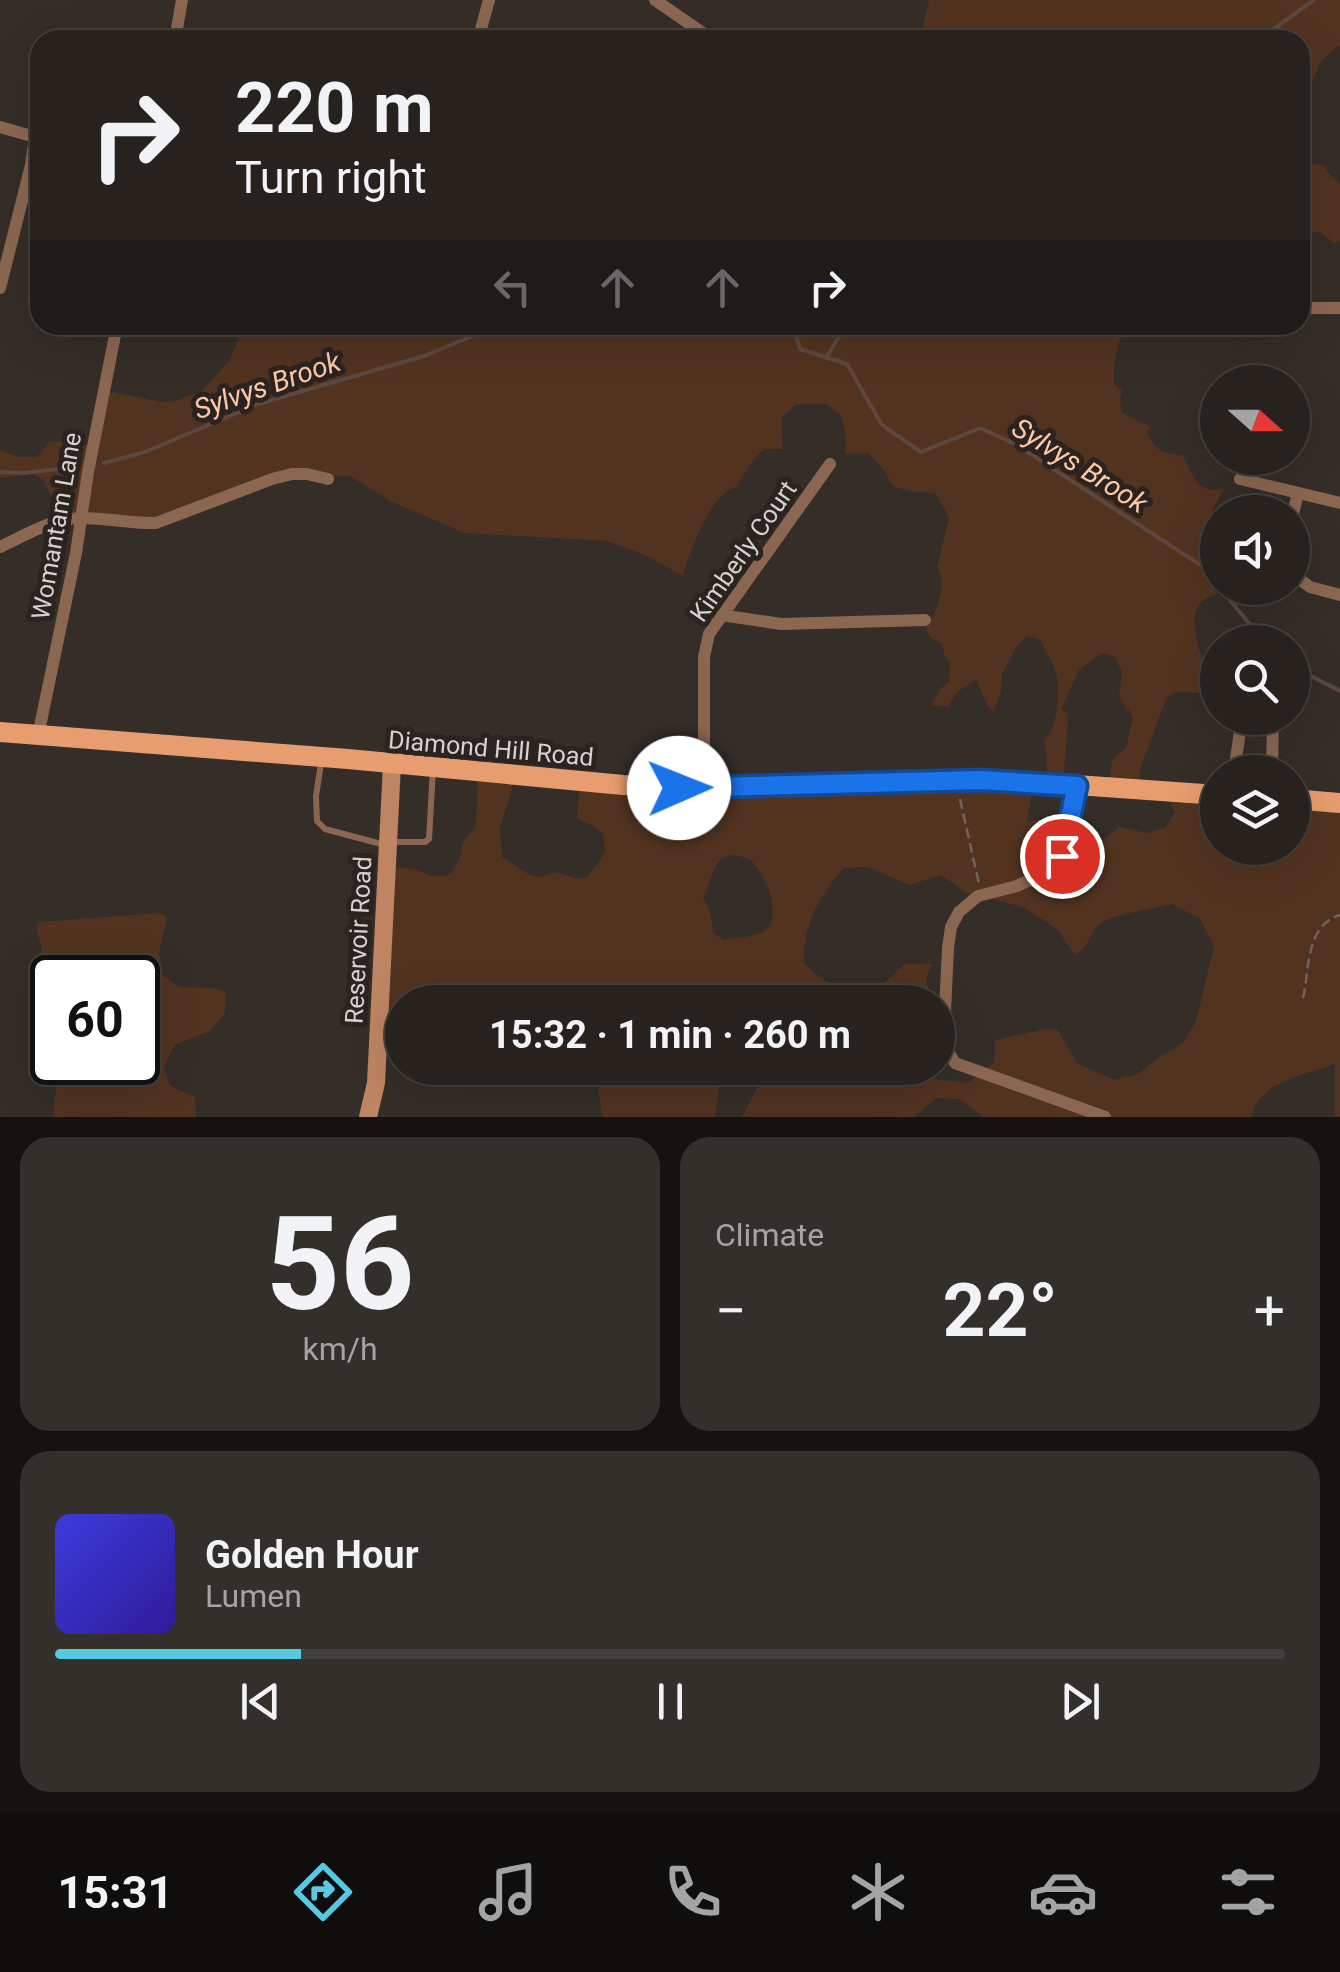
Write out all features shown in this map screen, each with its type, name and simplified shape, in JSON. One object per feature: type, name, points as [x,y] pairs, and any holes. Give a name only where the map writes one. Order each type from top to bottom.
[{"type":"main road","name":"Diamond Hill Road","points":[[0,732],[322,756],[623,786],[704,788],[1004,780],[1200,793]]},
{"type":"main road","points":[[1310,800],[1340,803]]},
{"type":"street","points":[[176,30],[182,0]]},
{"type":"street","points":[[481,30],[489,0]]},
{"type":"street","points":[[655,0],[698,30]]},
{"type":"street","points":[[0,127],[30,136]]},
{"type":"street","points":[[0,288],[30,169]]},
{"type":"street","points":[[1310,308],[1340,308]]},
{"type":"street","name":"Womantam Lane","points":[[38,736],[115,335]]},
{"type":"street","name":"Kimberly Court","points":[[704,788],[704,657],[709,634],[830,464]]},
{"type":"street","points":[[0,547],[61,520],[156,524],[292,474],[328,479]]},
{"type":"street","points":[[1240,479],[1340,504]]},
{"type":"street","points":[[1310,587],[1340,595]]},
{"type":"street","points":[[721,616],[781,624],[925,620]]},
{"type":"street","name":"Reservoir Road","points":[[372,1117],[392,764]]},
{"type":"street","points":[[1077,786],[1062,856],[1050,870],[1017,886],[978,896],[959,912],[948,948],[944,1033],[955,1063],[1105,1117]]},
{"type":"lane","points":[[322,756],[317,821],[325,829],[388,844],[429,839],[433,768]]},
{"type":"path","points":[[956,781],[978,896]]},
{"type":"path","points":[[1303,998],[1310,944],[1329,919],[1340,915]]},
{"type":"shaded area","points":[[929,0],[1340,0],[1340,46],[1321,61],[1310,88],[1310,30],[920,30]]},
{"type":"shaded area","points":[[1310,162],[1324,165],[1340,184],[1340,241],[1334,243],[1320,232],[1310,232]]},
{"type":"shaded area","points":[[241,335],[1123,335],[1114,368],[1114,384],[1122,391],[1122,413],[1150,427],[1147,432],[1160,450],[1183,455],[1193,477],[1203,487],[1225,488],[1221,495],[1200,495],[1200,605],[1196,610],[1195,633],[1200,652],[1200,693],[1175,692],[1166,699],[1141,767],[1138,789],[1109,781],[1112,760],[1126,748],[1133,716],[1119,697],[1122,672],[1115,657],[1102,653],[1079,670],[1061,709],[1067,713],[1063,781],[1046,776],[1044,741],[1055,720],[1058,685],[1040,639],[1027,636],[1017,646],[1002,674],[1001,693],[993,711],[976,679],[957,692],[948,707],[932,705],[940,689],[949,682],[950,663],[943,644],[931,638],[922,622],[933,617],[940,598],[942,586],[937,567],[949,517],[935,493],[894,487],[868,453],[846,454],[841,415],[826,404],[797,404],[781,418],[783,449],[764,449],[736,487],[718,500],[702,525],[683,576],[645,555],[607,541],[464,533],[392,502],[350,476],[293,475],[152,521],[62,518],[44,481],[33,474],[0,478],[0,450],[18,457],[37,457],[50,441],[90,445],[102,390],[161,402],[202,391],[229,361]]},
{"type":"shaded area","points":[[478,773],[513,777],[500,828],[502,857],[530,875],[539,877],[556,872],[577,879],[587,877],[606,852],[603,834],[577,818],[580,783],[613,784],[636,799],[648,787],[729,788],[739,799],[750,787],[1034,782],[1027,822],[1044,819],[1067,849],[1091,850],[1119,827],[1147,833],[1165,828],[1175,812],[1163,791],[1200,793],[1200,865],[1310,865],[1310,799],[1340,801],[1340,1117],[1335,1116],[1335,1064],[1273,1087],[1256,1105],[1252,1117],[984,1117],[959,1099],[937,1098],[914,1117],[742,1117],[758,1085],[969,1083],[995,1062],[995,1040],[1046,1029],[1058,1030],[1077,1063],[1114,1080],[1138,1074],[1183,1043],[1196,1021],[1214,946],[1200,919],[1172,904],[1106,920],[1075,955],[1057,929],[1023,907],[967,893],[941,875],[909,885],[868,867],[844,868],[827,889],[809,924],[804,963],[834,985],[385,985],[385,1020],[377,1018],[386,866],[447,876],[461,855],[462,844],[476,825]],"holes":[[[735,855],[749,859],[761,873],[773,915],[764,931],[724,940],[713,933],[703,897],[720,860]]]},
{"type":"shaded area","points":[[159,913],[167,917],[159,955],[40,955],[36,928],[39,922]]},
{"type":"shaded area","points":[[160,960],[162,974],[179,987],[225,991],[225,1013],[210,1031],[174,1045],[164,1069],[170,1086],[195,1097],[196,1117],[53,1117],[57,1085],[160,1085]]},
{"type":"shaded area","points":[[905,964],[932,964],[927,985],[882,985]]},
{"type":"shaded area","points":[[598,1085],[720,1085],[715,1117],[602,1117]]},
{"type":"waterway","points":[[1272,30],[1314,0]]},
{"type":"waterway","name":"Sylvys Brook","points":[[104,463],[145,452],[258,404],[424,356],[475,335]]},
{"type":"waterway","name":"Sylvys Brook","points":[[796,335],[800,349],[847,364],[882,425],[921,452],[980,428],[1015,444],[1200,565]]},
{"type":"waterway","points":[[826,358],[840,335]]},
{"type":"waterway","name":"Sylvys Brook","points":[[0,472],[75,467]]},
{"type":"waterway","name":"Sylvys Brook","points":[[1234,605],[1250,625]]},
{"type":"waterway","name":"Sylvys Brook","points":[[1310,676],[1340,691]]},
{"type":"route","points":[[679,788],[980,780],[1077,786],[1062,856]]}]
